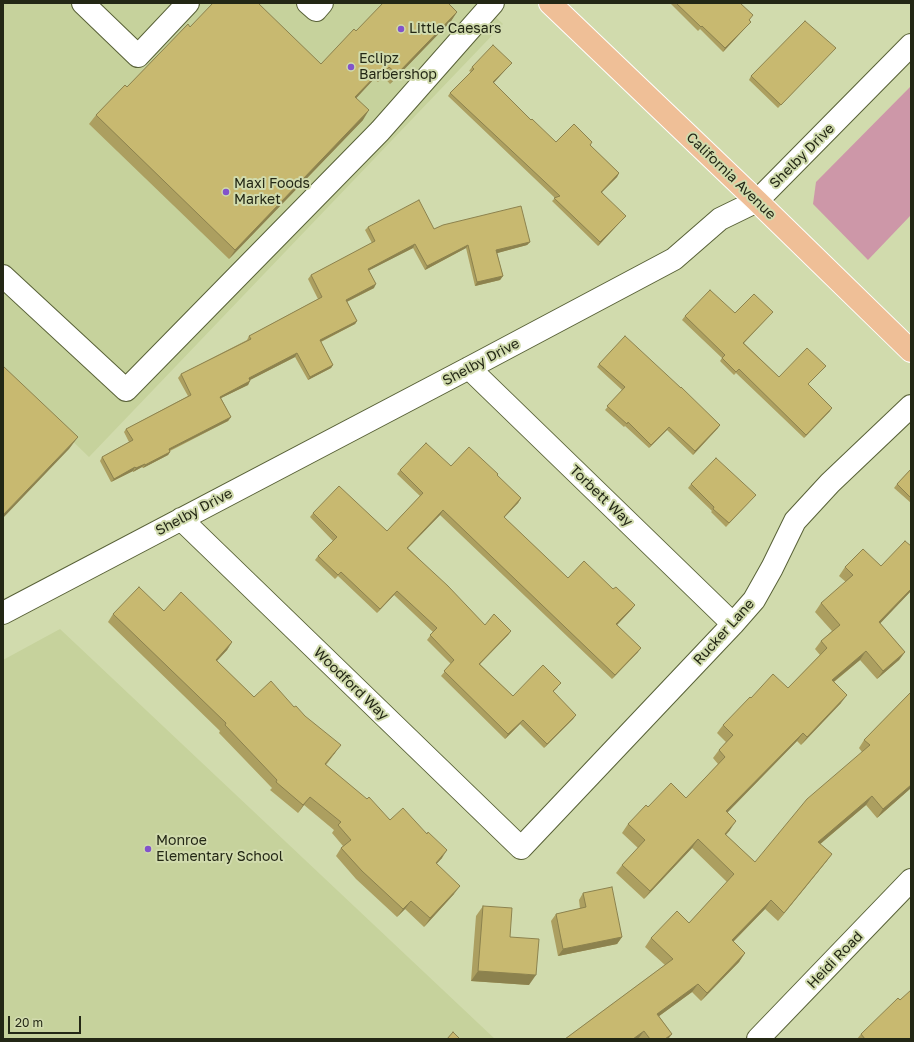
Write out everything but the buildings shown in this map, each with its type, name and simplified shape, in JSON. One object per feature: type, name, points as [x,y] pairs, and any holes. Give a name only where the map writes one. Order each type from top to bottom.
[{"type":"main road","name":"California Avenue","points":[[550,3],[911,351]]},
{"type":"street","points":[[86,4],[138,56],[188,3]]},
{"type":"street","points":[[308,3],[316,10],[322,3]]},
{"type":"street","points":[[3,276],[126,390],[380,131],[493,3]]},
{"type":"street","name":"Shelby Drive","points":[[3,613],[674,259],[720,219],[757,201],[911,45]]},
{"type":"street","name":"Torbett Way","points":[[469,368],[733,624]]},
{"type":"street","name":"Rucker Lane","points":[[521,848],[754,600],[772,568],[795,521],[830,484],[911,406]]},
{"type":"street","name":"Woodford Way","points":[[181,519],[521,848]]},
{"type":"street","name":"Heidi Road","points":[[758,1039],[911,880]]},
{"type":"shaded area","points":[[3,3],[481,3],[503,24],[89,457],[3,374]]},
{"type":"shaded area","points":[[911,86],[911,215],[868,260],[813,204],[816,182]]},
{"type":"shaded area","name":"Monroe Elementary School","points":[[60,629],[495,1039],[3,1039],[3,660]]},
{"type":"place","name":"Little Caesars","points":[[401,29]]},
{"type":"place","name":"Eclipz Barbershop","points":[[351,67]]},
{"type":"place","name":"Maxi Foods Market","points":[[226,192]]},
{"type":"place","name":"Monroe Elementary School","points":[[148,849]]}]
